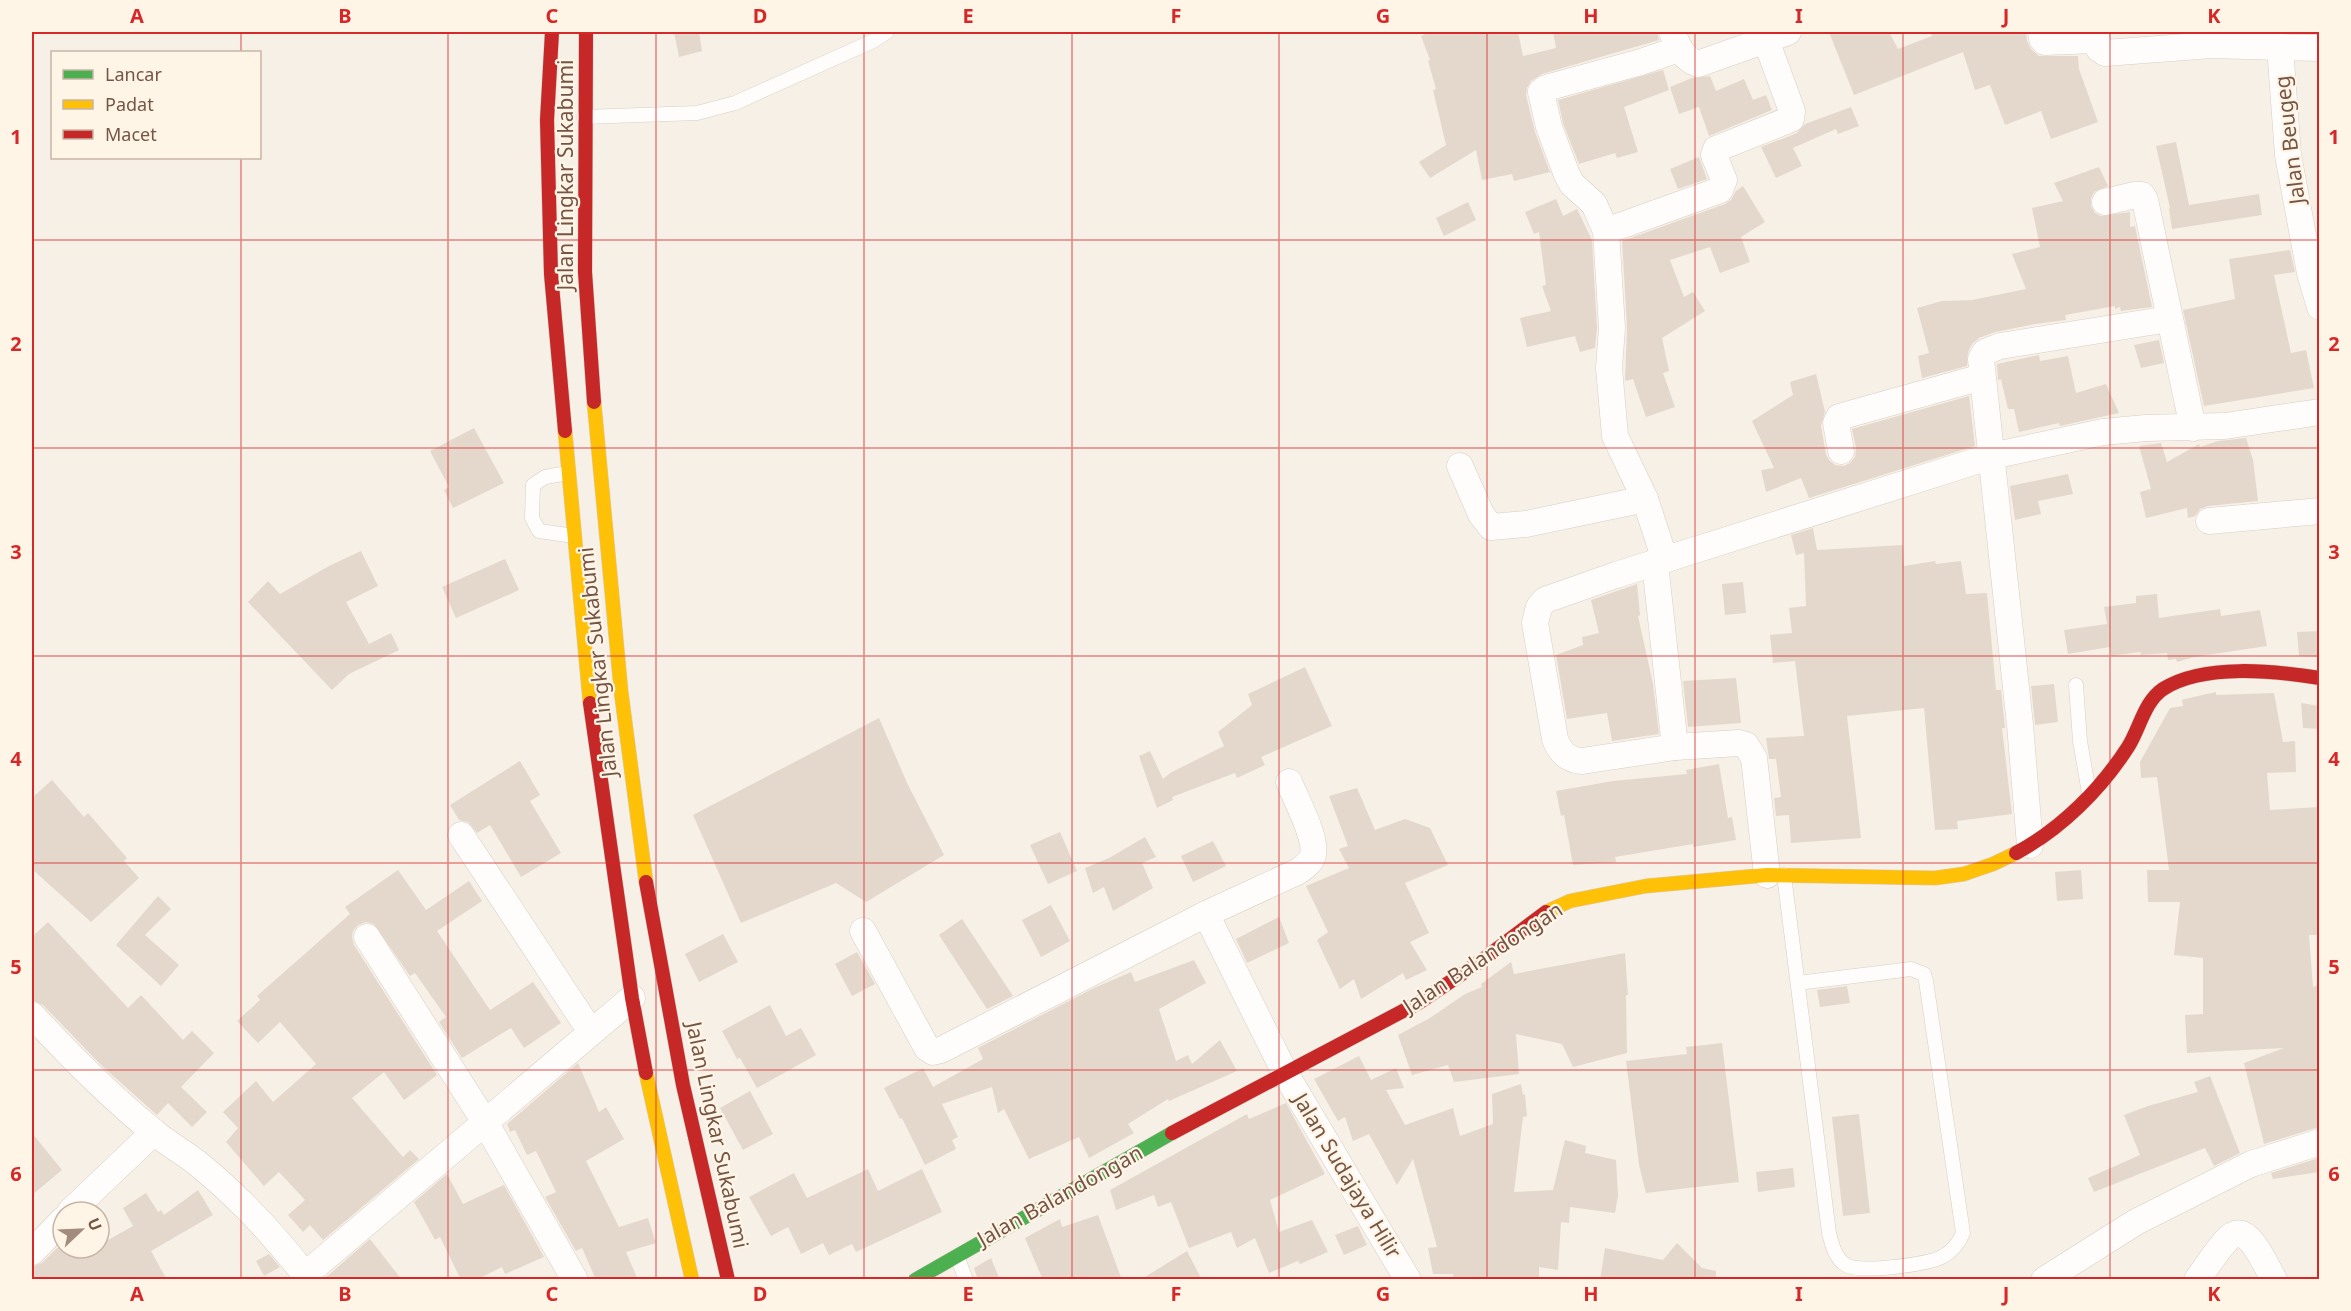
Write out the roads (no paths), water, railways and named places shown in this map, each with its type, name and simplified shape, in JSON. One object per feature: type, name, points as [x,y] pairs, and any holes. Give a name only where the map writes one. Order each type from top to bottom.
[{"type":"main road","name":"Jalan Lingkar Sukabumi","points":[[552,32],[547,120],[551,274],[589,697],[632,998],[651,1100],[692,1280]]},
{"type":"main road","name":"Jalan Lingkar Sukabumi","points":[[586,32],[585,274],[620,696],[662,984],[728,1280]]},
{"type":"main road","name":"Jalan Balandongan","points":[[915,1280],[1157,1141],[1420,1002],[1473,967],[1552,908],[1570,901],[1646,886],[1775,875],[1953,877],[1979,871],[2009,858],[2046,834],[2089,795],[2134,738],[2148,706],[2161,690],[2177,681],[2214,675],[2267,671],[2319,678]]},
{"type":"street","points":[[2041,32],[2045,42],[2095,36],[2099,50],[2105,52],[2212,45],[2280,47]]},
{"type":"street","points":[[1606,231],[1720,190],[1724,180],[1714,155],[1716,149],[1791,119],[1792,111],[1777,36],[1698,64],[1691,62],[1676,40],[1542,90],[1550,127],[1567,175],[1572,184],[1594,204],[1606,231],[1612,328],[1609,368],[1615,436],[1645,499],[1660,561],[1675,747]]},
{"type":"street","name":"Jalan Beugeg","points":[[2319,48],[2280,47],[2288,155],[2310,273],[2319,307]]},
{"type":"street","points":[[2105,202],[2138,195],[2145,200],[2193,428]]},
{"type":"street","points":[[2030,845],[2020,725],[1981,359],[1985,352],[1992,348],[2169,319]]},
{"type":"street","points":[[1841,451],[1836,423],[1839,417],[1982,377]]},
{"type":"street","points":[[1775,875],[1754,758],[1746,745],[1739,743],[1675,747],[1582,761],[1573,760],[1564,755],[1555,739],[1535,623],[1539,607],[1545,600],[1557,594],[1992,456],[2103,432],[2259,422],[2319,412]]},
{"type":"street","points":[[1460,466],[1480,514],[1491,527],[1526,524],[1645,499]]},
{"type":"street","points":[[2209,521],[2319,511]]},
{"type":"street","points":[[863,931],[927,1048],[933,1052],[941,1050],[1308,864],[1313,856],[1312,843],[1289,783]]},
{"type":"street","points":[[461,834],[591,1032]]},
{"type":"street","name":"Jalan Sudajaya Hilir","points":[[1206,914],[1285,1073],[1408,1280]]},
{"type":"street","points":[[368,937],[486,1122],[575,1280]]},
{"type":"street","points":[[32,1016],[75,1061],[154,1132],[201,1166],[239,1199],[307,1277],[632,998]]},
{"type":"street","points":[[83,1200],[154,1132]]},
{"type":"street","points":[[2044,1280],[2136,1222],[2251,1164],[2319,1142]]},
{"type":"street","points":[[32,1252],[51,1232]]},
{"type":"street","points":[[2197,1280],[2225,1240],[2236,1232],[2241,1232],[2255,1244],[2274,1280]]},
{"type":"lane","points":[[584,117],[713,111],[735,103],[887,32]]},
{"type":"lane","points":[[568,473],[545,477],[533,485],[532,518],[539,531],[574,536]]},
{"type":"lane","points":[[2076,684],[2080,741],[2089,795]]},
{"type":"lane","points":[[1775,875],[1798,983],[1829,1233],[1833,1249],[1838,1258],[1848,1266],[1871,1270],[1941,1257],[1958,1244],[1963,1233],[1932,1015],[1923,974],[1911,969],[1798,983]]},
{"type":"lane","points":[[956,1255],[966,1280]]}]
